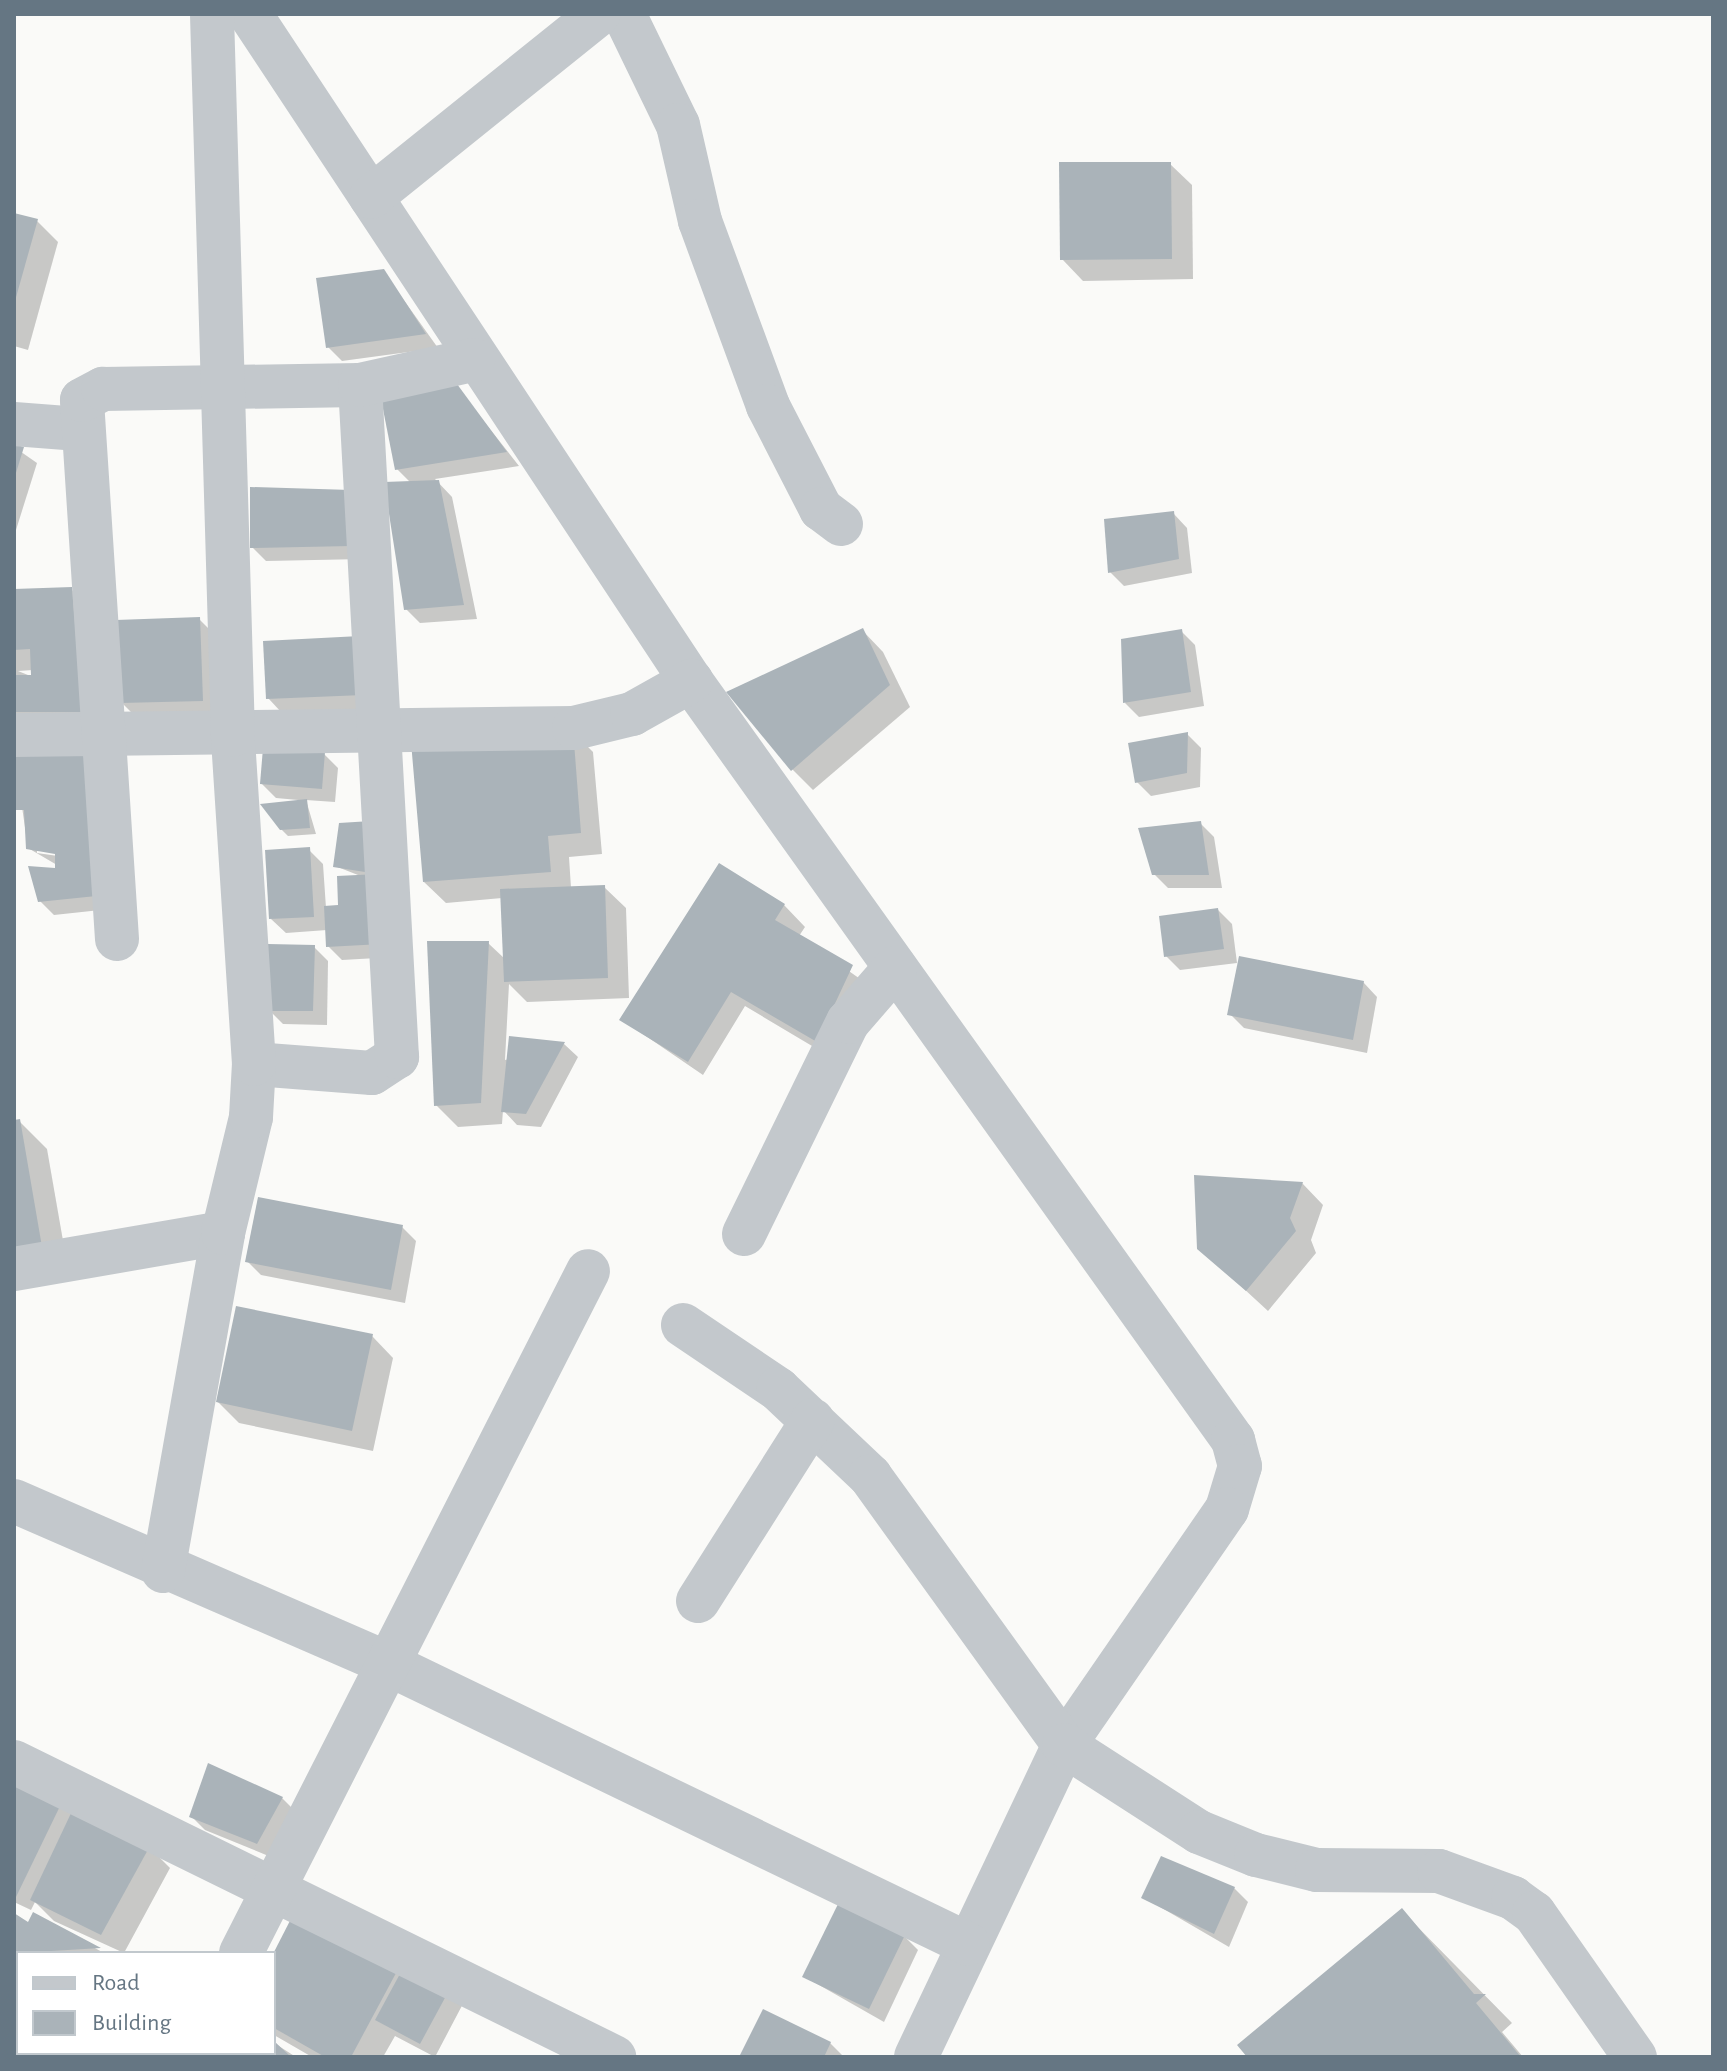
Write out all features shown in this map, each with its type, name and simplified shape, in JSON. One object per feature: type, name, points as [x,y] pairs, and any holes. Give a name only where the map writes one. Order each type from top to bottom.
[{"type":"street","points":[[163,1571],[223,1233],[251,1117],[254,1064],[233,735],[227,390],[212,14]]},
{"type":"street","points":[[250,14],[371,197],[473,360],[691,681],[1213,1408],[1240,1466],[1227,1509],[1064,1745],[916,2057]]},
{"type":"street","points":[[371,197],[599,14]]},
{"type":"street","points":[[624,14],[678,125],[700,221],[768,406],[821,509],[841,524]]},
{"type":"street","points":[[117,939],[79,429],[82,400],[103,389],[227,390],[360,385],[473,360]]},
{"type":"street","points":[[254,1064],[372,1073],[397,1057],[360,385]]},
{"type":"street","points":[[14,424],[79,429]]},
{"type":"street","points":[[14,735],[103,732],[233,735],[601,725],[691,681]]},
{"type":"street","points":[[744,1234],[848,1022],[895,968]]},
{"type":"street","points":[[14,1269],[223,1233]]},
{"type":"street","points":[[242,1951],[588,1271]]},
{"type":"street","points":[[683,1325],[734,1354],[813,1420],[870,1476],[1064,1745],[1199,1832],[1256,1855],[1317,1870],[1439,1871],[1513,1898],[1534,1913],[1635,2057]]},
{"type":"street","points":[[698,1601],[813,1420]]},
{"type":"street","points":[[14,1501],[163,1571],[388,1664],[968,1944]]},
{"type":"street","points":[[14,1762],[614,2057]]},
{"type":"building","points":[[1059,162],[1171,162],[1172,259],[1060,260]]},
{"type":"building","points":[[14,213],[38,219],[15,301],[14,301]]},
{"type":"building","points":[[384,269],[426,334],[326,348],[316,278]]},
{"type":"building","points":[[457,384],[507,452],[395,470],[381,399]]},
{"type":"building","points":[[14,444],[24,447],[15,476],[14,476]]},
{"type":"building","points":[[439,480],[464,605],[404,610],[384,482]]},
{"type":"building","points":[[250,487],[351,490],[351,546],[250,548]]},
{"type":"building","points":[[1174,511],[1179,559],[1108,573],[1104,519]]},
{"type":"building","points":[[72,587],[82,712],[14,712],[14,675],[31,675],[30,649],[14,650],[14,589]]},
{"type":"building","points":[[200,617],[203,701],[120,703],[116,620]]},
{"type":"building","points":[[863,628],[890,685],[791,771],[726,692]]},
{"type":"building","points":[[1182,629],[1191,692],[1123,703],[1121,639]]},
{"type":"building","points":[[360,636],[363,695],[266,699],[263,641]]},
{"type":"building","points":[[573,729],[581,833],[548,836],[551,872],[423,882],[411,742]]},
{"type":"building","points":[[1188,732],[1187,773],[1135,783],[1128,743]]},
{"type":"building","points":[[82,734],[106,895],[38,902],[28,866],[55,868],[55,854],[26,849],[24,810],[16,810],[14,739]]},
{"type":"building","points":[[263,748],[325,752],[322,789],[260,784]]},
{"type":"building","points":[[307,799],[310,828],[280,830],[260,804]]},
{"type":"building","points":[[371,821],[378,874],[333,867],[339,823]]},
{"type":"building","points":[[1201,821],[1209,875],[1152,875],[1138,828]]},
{"type":"building","points":[[310,847],[314,917],[269,919],[265,850]]},
{"type":"building","points":[[719,863],[785,904],[775,920],[853,965],[817,1042],[731,992],[688,1062],[619,1020]]},
{"type":"building","points":[[378,874],[382,944],[326,947],[324,906],[338,905],[337,876]]},
{"type":"building","points":[[605,885],[608,978],[504,982],[500,889]]},
{"type":"building","points":[[1218,908],[1224,949],[1164,957],[1159,916]]},
{"type":"building","points":[[427,941],[489,941],[481,1103],[434,1106]]},
{"type":"building","points":[[268,944],[315,945],[313,1011],[267,1011]]},
{"type":"building","points":[[1239,956],[1364,981],[1353,1040],[1227,1015]]},
{"type":"building","points":[[509,1036],[565,1042],[526,1114],[501,1112]]},
{"type":"building","points":[[20,1119],[42,1247],[14,1252],[14,1120]]},
{"type":"building","points":[[1194,1175],[1303,1182],[1290,1218],[1296,1231],[1246,1291],[1197,1249]]},
{"type":"building","points":[[258,1197],[403,1225],[391,1290],[245,1262]]},
{"type":"building","points":[[236,1306],[373,1334],[352,1431],[216,1402]]},
{"type":"building","points":[[208,1763],[283,1797],[257,1844],[189,1817]]},
{"type":"building","points":[[14,1781],[62,1802],[16,1897],[14,1896]]},
{"type":"building","points":[[73,1809],[150,1846],[101,1935],[30,1900]]},
{"type":"building","points":[[1161,1856],[1235,1887],[1214,1934],[1141,1898]]},
{"type":"building","points":[[841,1898],[905,1935],[869,2009],[802,1977]]},
{"type":"building","points":[[1402,1908],[1474,1994],[1486,1994],[1476,2003],[1521,2057],[1247,2057],[1237,2045]]},
{"type":"building","points":[[296,1909],[403,1960],[351,2057],[325,2057],[276,2029],[275,1951]]},
{"type":"building","points":[[33,1912],[101,1948],[16,1951],[16,1966],[14,1913],[28,1922]]},
{"type":"building","points":[[408,1959],[453,1983],[420,2044],[375,2020]]},
{"type":"building","points":[[763,2009],[831,2042],[824,2057],[739,2057]]},
{"type":"building","points":[[276,2043],[291,2057],[218,2057],[276,2055]]}]
